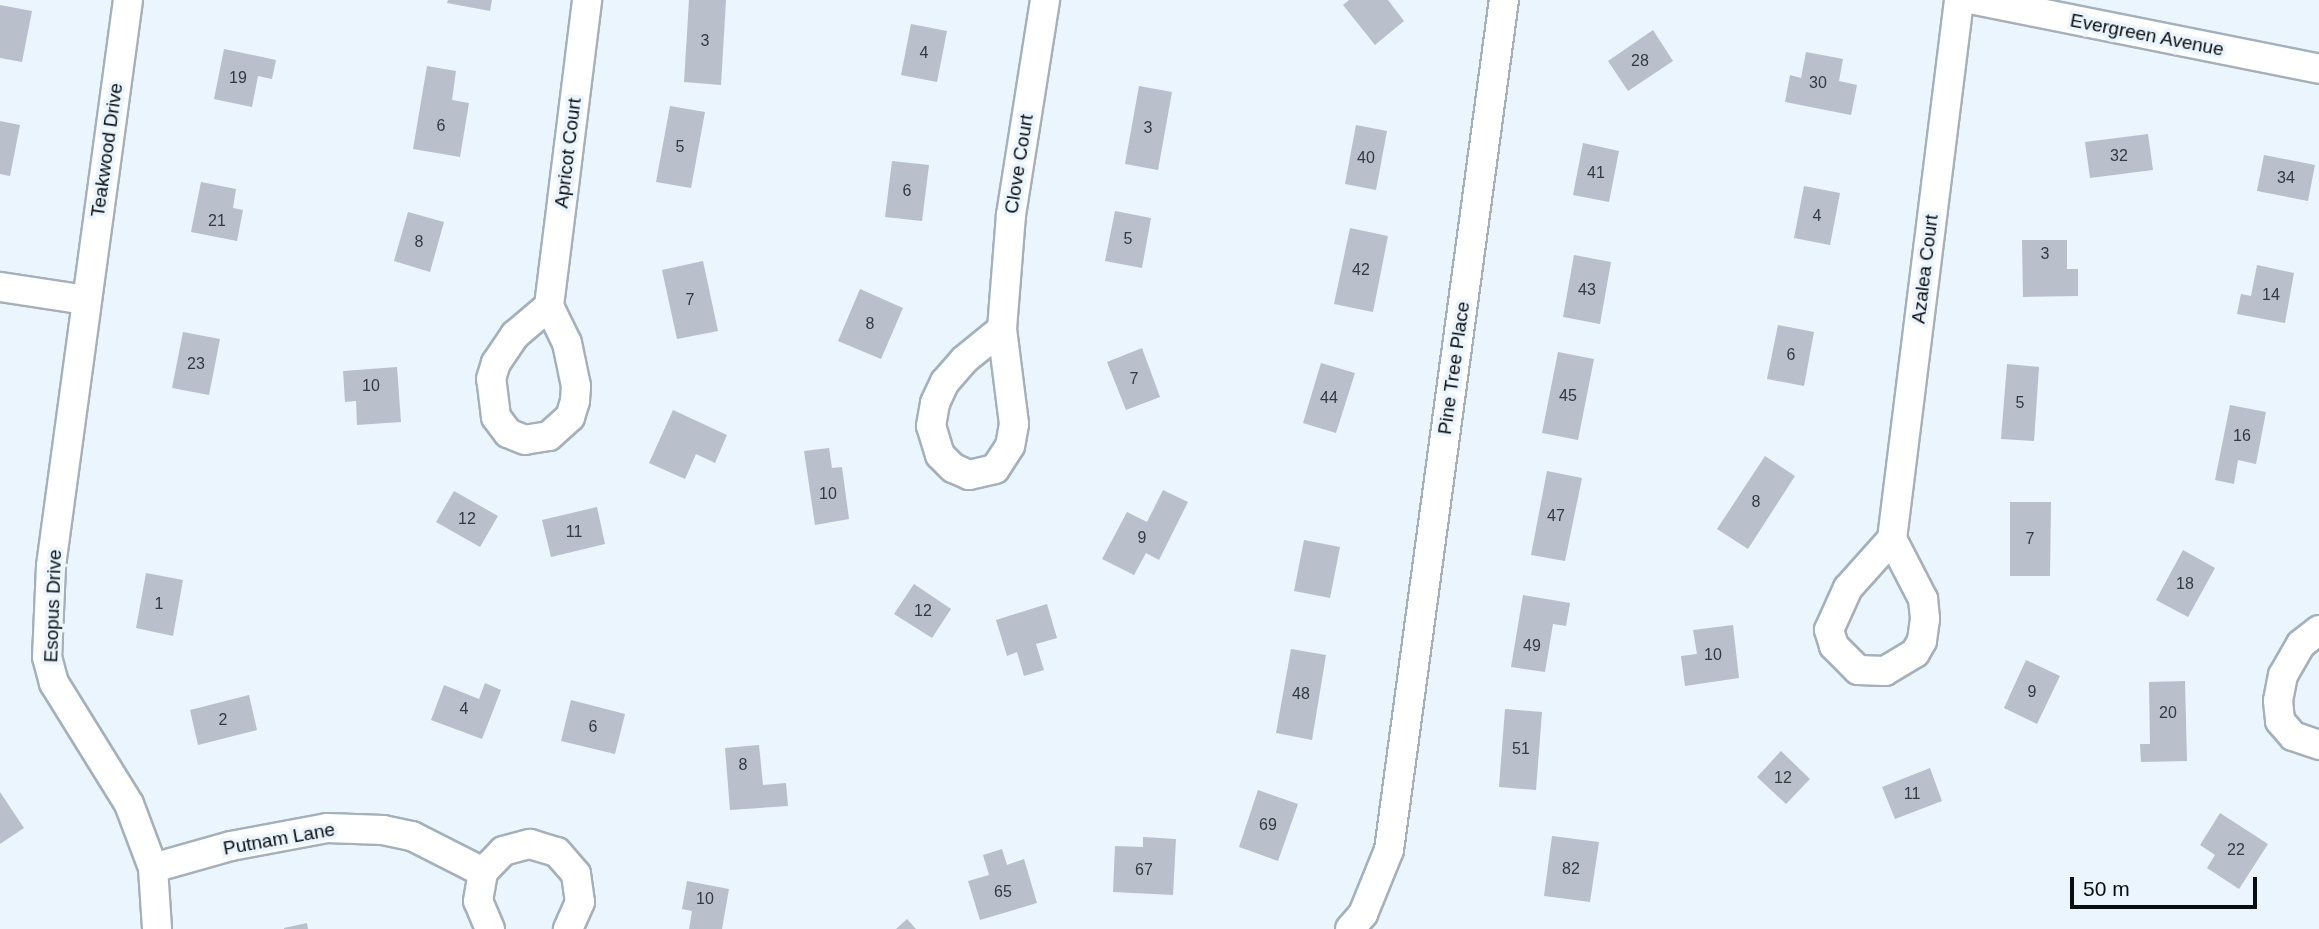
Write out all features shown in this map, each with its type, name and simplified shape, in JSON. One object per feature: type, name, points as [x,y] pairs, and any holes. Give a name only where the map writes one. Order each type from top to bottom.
[{"type":"street","name":"Teakwood Drive","points":[[86,300],[128,0]]},
{"type":"street","name":"Apricot Court","points":[[549,306],[587,0]]},
{"type":"street","name":"Clove Court","points":[[1002,329],[964,360],[945,382],[935,403],[931,426],[940,455],[953,468],[969,475],[995,469],[1010,446],[1014,424],[1002,329],[1011,215],[1045,0]]},
{"type":"street","name":"Pine Tree Place","points":[[1350,929],[1363,914],[1389,850],[1504,0]]},
{"type":"street","name":"Azalea Court","points":[[1892,539],[1959,0]]},
{"type":"street","name":"Evergreen Avenue","points":[[1975,0],[2319,69]]},
{"type":"street","points":[[0,287],[86,300]]},
{"type":"street","name":"Esopus Drive","points":[[86,300],[51,566],[47,657],[54,683],[129,804],[153,868],[158,929]]},
{"type":"street","points":[[2319,630],[2301,644],[2283,675],[2278,701],[2280,721],[2293,736],[2319,745]]},
{"type":"street","name":"Putnam Lane","points":[[153,868],[231,846],[327,828],[383,830],[412,836],[483,872]]},
{"type":"street","points":[[490,929],[478,901],[483,872],[491,860],[516,845],[530,844],[557,852],[572,868],[580,888],[576,916],[568,929]]},
{"type":"building","points":[[448,0],[492,0],[490,11],[447,3]]},
{"type":"building","points":[[689,0],[726,0],[721,85],[684,82]]},
{"type":"building","points":[[1349,0],[1388,0],[1404,21],[1375,45],[1343,5]]},
{"type":"building","points":[[0,5],[32,11],[22,62],[0,58]]},
{"type":"building","points":[[911,24],[947,31],[937,82],[901,75]]},
{"type":"building","points":[[1653,30],[1673,61],[1628,91],[1608,61]]},
{"type":"building","points":[[224,49],[276,60],[272,79],[258,76],[252,107],[214,99]]},
{"type":"building","points":[[1806,52],[1843,59],[1839,81],[1857,85],[1851,115],[1785,102],[1790,75],[1801,78]]},
{"type":"building","points":[[427,66],[456,71],[452,100],[469,103],[460,157],[413,149]]},
{"type":"building","points":[[1139,86],[1172,92],[1158,170],[1125,164]]},
{"type":"building","points":[[670,106],[705,112],[691,188],[656,182]]},
{"type":"building","points":[[0,121],[20,125],[10,176],[0,174]]},
{"type":"building","points":[[1356,125],[1387,131],[1376,190],[1345,184]]},
{"type":"building","points":[[2148,134],[2153,170],[2090,178],[2085,142]]},
{"type":"building","points":[[1583,143],[1619,151],[1609,202],[1573,195]]},
{"type":"building","points":[[2264,155],[2315,165],[2308,201],[2257,191]]},
{"type":"building","points":[[892,161],[929,165],[922,221],[885,217]]},
{"type":"building","points":[[201,182],[236,189],[233,208],[243,210],[237,241],[191,232]]},
{"type":"building","points":[[1804,186],[1840,193],[1830,245],[1794,238]]},
{"type":"building","points":[[1115,211],[1151,218],[1142,268],[1105,261]]},
{"type":"building","points":[[408,212],[444,222],[430,272],[394,261]]},
{"type":"building","points":[[1350,228],[1388,236],[1373,312],[1334,304]]},
{"type":"building","points":[[2022,240],[2067,240],[2067,269],[2078,269],[2078,296],[2023,297]]},
{"type":"building","points":[[1574,255],[1611,262],[1600,324],[1563,317]]},
{"type":"building","points":[[703,261],[718,331],[677,339],[662,270]]},
{"type":"building","points":[[2257,265],[2294,273],[2285,323],[2237,314],[2241,294],[2251,296]]},
{"type":"building","points":[[860,289],[903,308],[881,359],[838,341]]},
{"type":"building","points":[[1778,325],[1814,332],[1804,386],[1767,379]]},
{"type":"building","points":[[183,332],[220,339],[209,395],[172,388]]},
{"type":"building","points":[[1142,348],[1160,397],[1126,410],[1107,362]]},
{"type":"building","points":[[1558,352],[1594,359],[1578,440],[1542,433]]},
{"type":"building","points":[[1321,363],[1355,373],[1336,433],[1303,423]]},
{"type":"building","points":[[2007,364],[2039,367],[2034,441],[2001,439]]},
{"type":"building","points":[[397,367],[401,422],[357,425],[356,401],[345,402],[343,371]]},
{"type":"building","points":[[2230,405],[2266,412],[2256,464],[2238,460],[2234,484],[2215,480]]},
{"type":"building","points":[[673,410],[727,435],[715,463],[696,454],[685,479],[649,463]]},
{"type":"building","points":[[829,448],[832,468],[842,467],[849,519],[815,525],[804,451]]},
{"type":"building","points":[[1765,456],[1795,476],[1748,549],[1717,529]]},
{"type":"building","points":[[1547,471],[1582,478],[1565,561],[1531,555]]},
{"type":"building","points":[[1163,490],[1188,502],[1159,560],[1146,553],[1134,575],[1102,559],[1127,512],[1147,522]]},
{"type":"building","points":[[454,491],[498,516],[480,547],[436,522]]},
{"type":"building","points":[[2010,502],[2051,502],[2050,576],[2010,576]]},
{"type":"building","points":[[597,507],[605,544],[551,557],[542,520]]},
{"type":"building","points":[[1304,540],[1340,547],[1330,598],[1294,591]]},
{"type":"building","points":[[2183,550],[2215,568],[2188,617],[2156,600]]},
{"type":"building","points":[[146,573],[183,580],[173,636],[136,628]]},
{"type":"building","points":[[914,584],[951,609],[932,638],[894,614]]},
{"type":"building","points":[[1523,595],[1570,603],[1566,626],[1553,624],[1545,672],[1511,667]]},
{"type":"building","points":[[1047,604],[1057,638],[1036,644],[1044,670],[1024,676],[1017,652],[1007,656],[996,620]]},
{"type":"building","points":[[1733,625],[1739,678],[1685,686],[1681,656],[1697,654],[1693,630]]},
{"type":"building","points":[[1291,649],[1326,655],[1312,740],[1276,733]]},
{"type":"building","points":[[2026,660],[2060,676],[2037,724],[2004,708]]},
{"type":"building","points":[[2185,681],[2187,761],[2141,762],[2140,744],[2150,744],[2149,682]]},
{"type":"building","points":[[485,683],[501,690],[482,739],[431,720],[444,685],[479,699]]},
{"type":"building","points":[[249,695],[257,730],[198,745],[190,710]]},
{"type":"building","points":[[571,700],[625,714],[615,754],[561,741]]},
{"type":"building","points":[[1505,709],[1542,712],[1536,790],[1499,787]]},
{"type":"building","points":[[759,745],[763,785],[786,783],[788,806],[730,810],[725,748]]},
{"type":"building","points":[[1781,751],[1810,779],[1786,804],[1757,777]]},
{"type":"building","points":[[1930,768],[1942,801],[1895,819],[1882,787]]},
{"type":"building","points":[[1258,790],[1298,804],[1278,861],[1239,847]]},
{"type":"building","points":[[0,792],[24,828],[0,844]]},
{"type":"building","points":[[2220,813],[2268,844],[2239,889],[2207,868],[2215,855],[2200,845]]},
{"type":"building","points":[[1552,836],[1599,842],[1590,902],[1544,896]]},
{"type":"building","points":[[1143,837],[1176,839],[1173,895],[1113,892],[1115,846],[1143,847]]},
{"type":"building","points":[[1002,849],[1007,865],[1024,859],[1037,903],[980,920],[968,881],[989,875],[983,855]]},
{"type":"building","points":[[687,881],[729,889],[722,929],[689,929],[692,911],[682,909]]},
{"type":"building","points":[[907,919],[916,929],[896,929]]},
{"type":"building","points":[[307,923],[308,929],[284,929],[284,928]]}]
